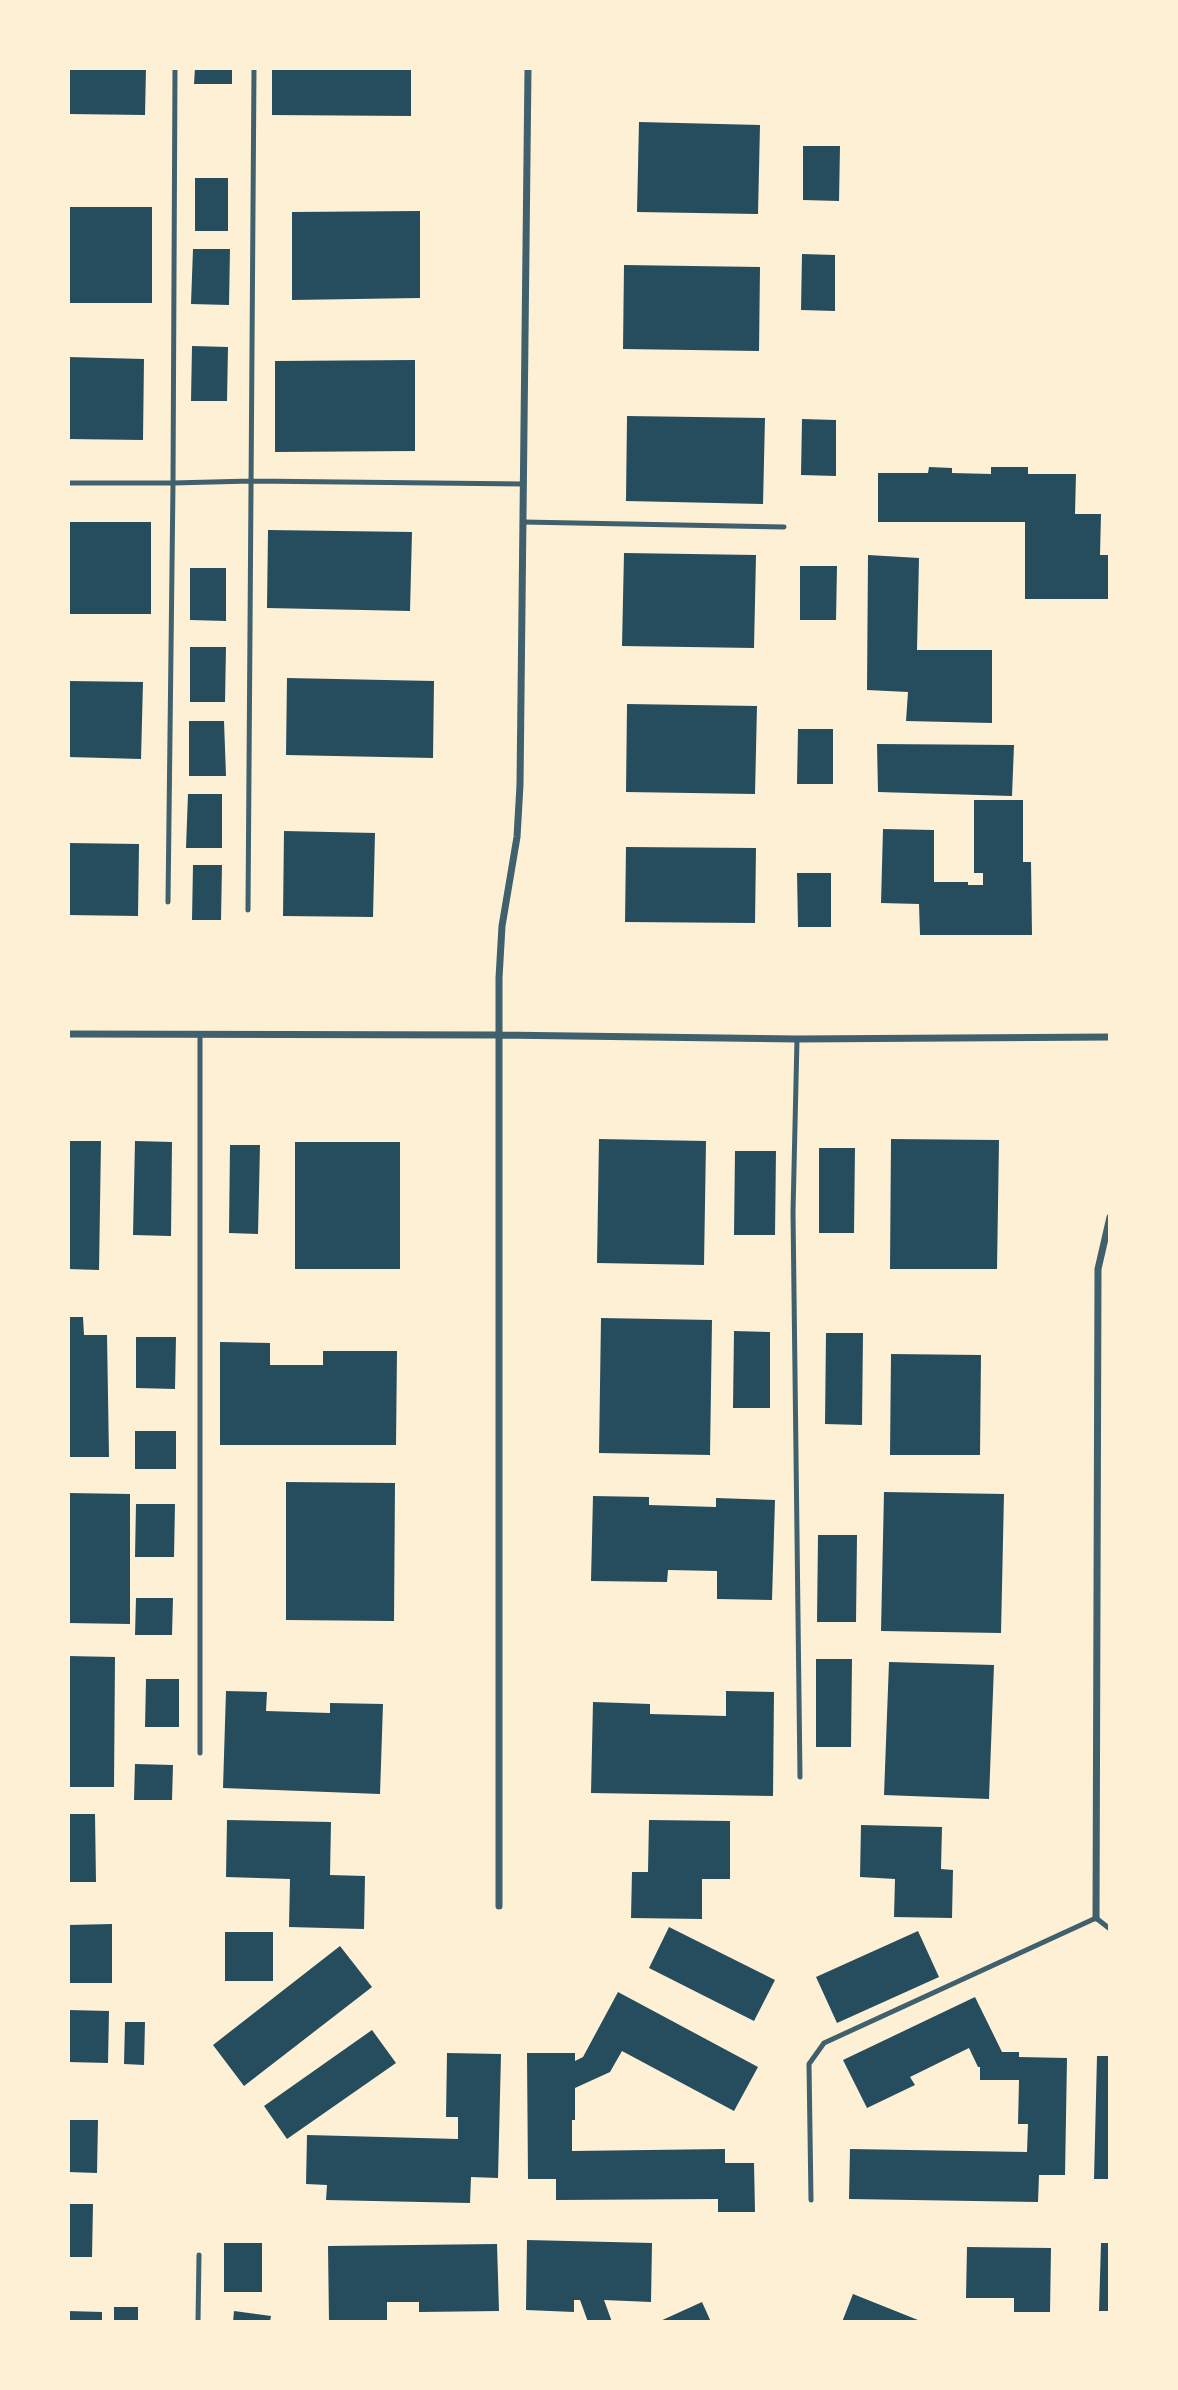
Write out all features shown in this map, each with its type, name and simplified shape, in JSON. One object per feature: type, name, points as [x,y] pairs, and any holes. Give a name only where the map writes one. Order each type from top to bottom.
[{"type":"street","points":[[499,1906],[499,1035],[502,926],[517,837],[520,785],[528,68]]},
{"type":"street","points":[[68,1034],[797,1039],[1110,1037]]},
{"type":"street","points":[[1096,1918],[1098,1269],[1110,1217]]},
{"type":"lane","points":[[168,902],[175,68]]},
{"type":"lane","points":[[248,910],[254,68]]},
{"type":"lane","points":[[68,483],[251,481],[524,484]]},
{"type":"lane","points":[[523,522],[783,527]]},
{"type":"lane","points":[[200,1035],[200,1753]]},
{"type":"lane","points":[[797,1039],[793,1212],[800,1777]]},
{"type":"lane","points":[[811,2200],[809,2064],[824,2043],[1096,1918],[1110,1929]]},
{"type":"lane","points":[[198,2322],[199,2255]]},
{"type":"building","points":[[68,68],[146,68],[145,115],[68,114]]},
{"type":"building","points":[[195,68],[232,68],[232,84],[194,84]]},
{"type":"building","points":[[272,68],[411,68],[411,116],[272,115]]},
{"type":"building","points":[[639,122],[760,125],[758,214],[637,212]]},
{"type":"building","points":[[803,146],[840,146],[839,201],[803,200]]},
{"type":"building","points":[[195,178],[228,178],[228,231],[195,231]]},
{"type":"building","points":[[68,207],[152,207],[152,303],[68,303]]},
{"type":"building","points":[[420,211],[420,298],[292,300],[292,212]]},
{"type":"building","points":[[193,249],[230,249],[229,305],[191,304]]},
{"type":"building","points":[[802,254],[835,255],[835,311],[801,310]]},
{"type":"building","points":[[624,265],[760,267],[759,351],[623,349]]},
{"type":"building","points":[[192,346],[228,347],[227,401],[191,401]]},
{"type":"building","points":[[68,357],[144,359],[143,440],[68,439]]},
{"type":"building","points":[[415,360],[415,451],[275,452],[275,361]]},
{"type":"building","points":[[627,416],[765,418],[763,504],[626,501]]},
{"type":"building","points":[[802,419],[836,420],[836,476],[801,475]]},
{"type":"building","points":[[929,467],[952,468],[952,473],[991,474],[991,467],[1028,467],[1028,474],[1076,474],[1075,514],[1101,514],[1100,555],[1110,555],[1110,599],[1025,599],[1025,522],[878,522],[878,473],[928,473]]},
{"type":"building","points":[[68,522],[151,522],[151,614],[68,614]]},
{"type":"building","points":[[268,530],[412,532],[410,611],[267,608]]},
{"type":"building","points":[[624,553],[756,555],[754,648],[622,646]]},
{"type":"building","points":[[868,555],[919,558],[917,650],[992,650],[992,723],[906,721],[908,692],[867,690]]},
{"type":"building","points":[[800,566],[837,566],[836,620],[800,620]]},
{"type":"building","points":[[190,568],[226,568],[226,621],[190,620]]},
{"type":"building","points":[[190,647],[226,647],[225,702],[190,702]]},
{"type":"building","points":[[287,678],[434,681],[433,758],[286,755]]},
{"type":"building","points":[[68,681],[143,682],[141,759],[68,757]]},
{"type":"building","points":[[627,704],[757,706],[755,794],[626,792]]},
{"type":"building","points":[[189,721],[224,721],[226,776],[189,776]]},
{"type":"building","points":[[798,729],[833,729],[833,784],[797,784]]},
{"type":"building","points":[[877,744],[1014,745],[1012,796],[878,792]]},
{"type":"building","points":[[188,794],[222,794],[222,848],[186,848]]},
{"type":"building","points":[[974,800],[1023,800],[1023,862],[1031,862],[1032,935],[920,935],[919,904],[881,903],[883,829],[934,830],[934,882],[983,885],[983,873],[974,873]]},
{"type":"building","points":[[284,831],[375,833],[373,917],[283,916]]},
{"type":"building","points":[[68,843],[139,844],[138,916],[68,915]]},
{"type":"building","points":[[626,847],[756,848],[755,923],[625,922]]},
{"type":"building","points":[[193,865],[222,865],[221,920],[192,920]]},
{"type":"building","points":[[797,873],[831,873],[831,927],[798,927]]},
{"type":"building","points":[[599,1139],[706,1141],[704,1265],[597,1263]]},
{"type":"building","points":[[891,1139],[999,1140],[997,1269],[890,1269]]},
{"type":"building","points":[[68,1141],[101,1141],[99,1270],[68,1269]]},
{"type":"building","points":[[135,1141],[172,1142],[171,1236],[133,1235]]},
{"type":"building","points":[[295,1142],[400,1142],[400,1269],[295,1269]]},
{"type":"building","points":[[230,1145],[260,1145],[258,1234],[229,1233]]},
{"type":"building","points":[[819,1148],[855,1148],[854,1233],[819,1233]]},
{"type":"building","points":[[735,1151],[776,1151],[775,1235],[734,1235]]},
{"type":"building","points":[[68,1317],[83,1317],[84,1335],[107,1335],[109,1457],[68,1457]]},
{"type":"building","points":[[601,1318],[712,1320],[710,1455],[599,1453]]},
{"type":"building","points":[[734,1331],[770,1332],[770,1408],[733,1408]]},
{"type":"building","points":[[826,1333],[863,1333],[862,1425],[825,1424]]},
{"type":"building","points":[[136,1337],[176,1337],[175,1389],[136,1388]]},
{"type":"building","points":[[220,1342],[270,1343],[270,1365],[323,1365],[323,1351],[397,1351],[396,1445],[220,1445]]},
{"type":"building","points":[[891,1354],[981,1355],[980,1455],[890,1455]]},
{"type":"building","points":[[135,1431],[176,1431],[176,1469],[135,1469]]},
{"type":"building","points":[[286,1482],[395,1483],[394,1621],[286,1620]]},
{"type":"building","points":[[884,1492],[1004,1494],[1001,1633],[881,1631]]},
{"type":"building","points":[[68,1493],[130,1494],[130,1624],[68,1623]]},
{"type":"building","points":[[593,1496],[649,1497],[649,1505],[716,1507],[716,1498],[775,1500],[772,1600],[717,1599],[717,1571],[668,1570],[667,1582],[591,1581]]},
{"type":"building","points":[[136,1504],[175,1504],[174,1557],[135,1557]]},
{"type":"building","points":[[818,1535],[857,1535],[856,1622],[817,1622]]},
{"type":"building","points":[[136,1598],[173,1598],[172,1635],[135,1635]]},
{"type":"building","points":[[68,1656],[115,1657],[114,1787],[68,1787]]},
{"type":"building","points":[[816,1659],[852,1659],[851,1747],[816,1747]]},
{"type":"building","points":[[889,1662],[994,1665],[989,1799],[884,1795]]},
{"type":"building","points":[[146,1679],[179,1679],[179,1727],[145,1727]]},
{"type":"building","points":[[226,1691],[267,1692],[266,1711],[330,1713],[330,1703],[383,1704],[380,1794],[223,1788]]},
{"type":"building","points":[[726,1691],[774,1692],[773,1796],[591,1793],[593,1702],[650,1704],[650,1714],[726,1716]]},
{"type":"building","points":[[135,1764],[173,1765],[172,1800],[134,1800]]},
{"type":"building","points":[[68,1814],[95,1814],[96,1882],[68,1882]]},
{"type":"building","points":[[227,1820],[331,1822],[330,1875],[365,1876],[364,1929],[289,1927],[290,1879],[226,1877]]},
{"type":"building","points":[[649,1820],[730,1821],[730,1879],[702,1879],[702,1919],[631,1918],[632,1872],[648,1872]]},
{"type":"building","points":[[861,1825],[942,1827],[941,1869],[953,1870],[952,1918],[894,1917],[895,1879],[860,1877]]},
{"type":"building","points":[[112,1924],[112,1983],[68,1983],[68,1925]]},
{"type":"building","points":[[669,1927],[775,1980],[754,2021],[649,1968]]},
{"type":"building","points":[[918,1931],[939,1977],[837,2023],[816,1977]]},
{"type":"building","points":[[225,1932],[273,1932],[273,1981],[225,1981]]},
{"type":"building","points":[[340,1946],[372,1987],[244,2086],[213,2045]]},
{"type":"building","points":[[618,1992],[758,2067],[734,2111],[622,2051],[610,2072],[575,2088],[572,2151],[725,2149],[725,2163],[754,2163],[755,2212],[718,2212],[718,2199],[556,2200],[556,2179],[528,2179],[527,2053],[575,2053],[575,2061],[583,2057]]},
{"type":"building","points":[[975,1997],[1002,2052],[1019,2052],[1019,2057],[1067,2058],[1065,2175],[1039,2175],[1038,2202],[849,2199],[850,2149],[1027,2152],[1028,2124],[1018,2124],[1019,2080],[980,2080],[980,2067],[969,2048],[910,2077],[915,2085],[867,2108],[843,2060]]},
{"type":"building","points":[[68,2010],[109,2011],[108,2063],[68,2062]]},
{"type":"building","points":[[125,2022],[145,2022],[144,2065],[124,2064]]},
{"type":"building","points":[[372,2030],[396,2063],[287,2139],[264,2106]]},
{"type":"building","points":[[447,2053],[501,2054],[498,2178],[471,2177],[470,2203],[326,2200],[327,2185],[306,2184],[307,2135],[458,2139],[458,2117],[446,2117]]},
{"type":"building","points":[[1097,2056],[1110,2056],[1110,2179],[1094,2179]]},
{"type":"building","points":[[68,2120],[98,2120],[97,2173],[68,2172]]},
{"type":"building","points":[[68,2204],[93,2204],[92,2257],[68,2257]]},
{"type":"building","points":[[527,2240],[652,2243],[651,2302],[604,2300],[612,2322],[588,2322],[580,2300],[574,2300],[574,2312],[526,2310]]},
{"type":"building","points":[[224,2243],[262,2243],[262,2292],[224,2292]]},
{"type":"building","points":[[1101,2243],[1110,2243],[1110,2311],[1099,2311]]},
{"type":"building","points":[[497,2244],[499,2311],[419,2312],[419,2302],[387,2302],[387,2322],[329,2322],[328,2246]]},
{"type":"building","points":[[967,2247],[1051,2248],[1050,2312],[1014,2312],[1014,2298],[966,2298]]},
{"type":"building","points":[[853,2294],[923,2322],[842,2322]]},
{"type":"building","points":[[702,2302],[711,2322],[658,2322]]},
{"type":"building","points":[[114,2307],[138,2307],[138,2322],[114,2322]]},
{"type":"building","points":[[68,2311],[102,2312],[102,2322],[68,2322]]},
{"type":"building","points":[[234,2311],[271,2316],[270,2322],[233,2322]]}]
